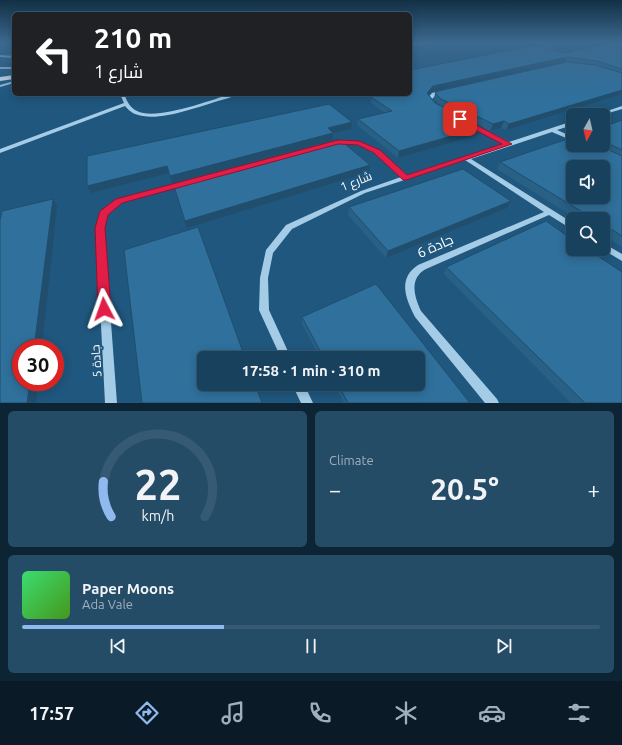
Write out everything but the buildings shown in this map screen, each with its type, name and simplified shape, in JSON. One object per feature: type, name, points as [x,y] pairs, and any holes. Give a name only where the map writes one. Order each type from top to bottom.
[{"type":"main road","points":[[0,72],[12,69]]},
{"type":"main road","points":[[0,79],[12,77]]},
{"type":"street","points":[[0,68],[12,69]]},
{"type":"street","points":[[0,86],[12,83]]},
{"type":"street","points":[[437,107],[429,99],[434,94],[450,90]]},
{"type":"street","points":[[123,96],[126,104],[137,113],[162,114],[229,96]]},
{"type":"street","points":[[0,151],[126,104]]},
{"type":"street","points":[[610,111],[621,108]]},
{"type":"street","points":[[469,124],[508,144]]},
{"type":"street","name":"شارع 1","points":[[283,351],[264,310],[264,278],[269,252],[289,227],[363,192],[566,125]]},
{"type":"street","points":[[552,130],[566,136]]},
{"type":"street","points":[[325,146],[338,142],[359,143],[377,152],[406,178]]},
{"type":"street","points":[[466,158],[566,222]]},
{"type":"street","name":"جادة 5","points":[[111,403],[100,228],[103,214],[119,201],[194,181]]},
{"type":"street","name":"جادة 6","points":[[493,403],[418,314],[410,298],[410,282],[417,270],[434,261],[550,212]]},
{"type":"street","points":[[610,250],[622,258]]},
{"type":"street","points":[[301,391],[307,403]]},
{"type":"route","points":[[104,309],[100,228],[103,214],[119,201],[338,142],[359,143],[377,152],[406,178],[508,144],[460,119]]}]
